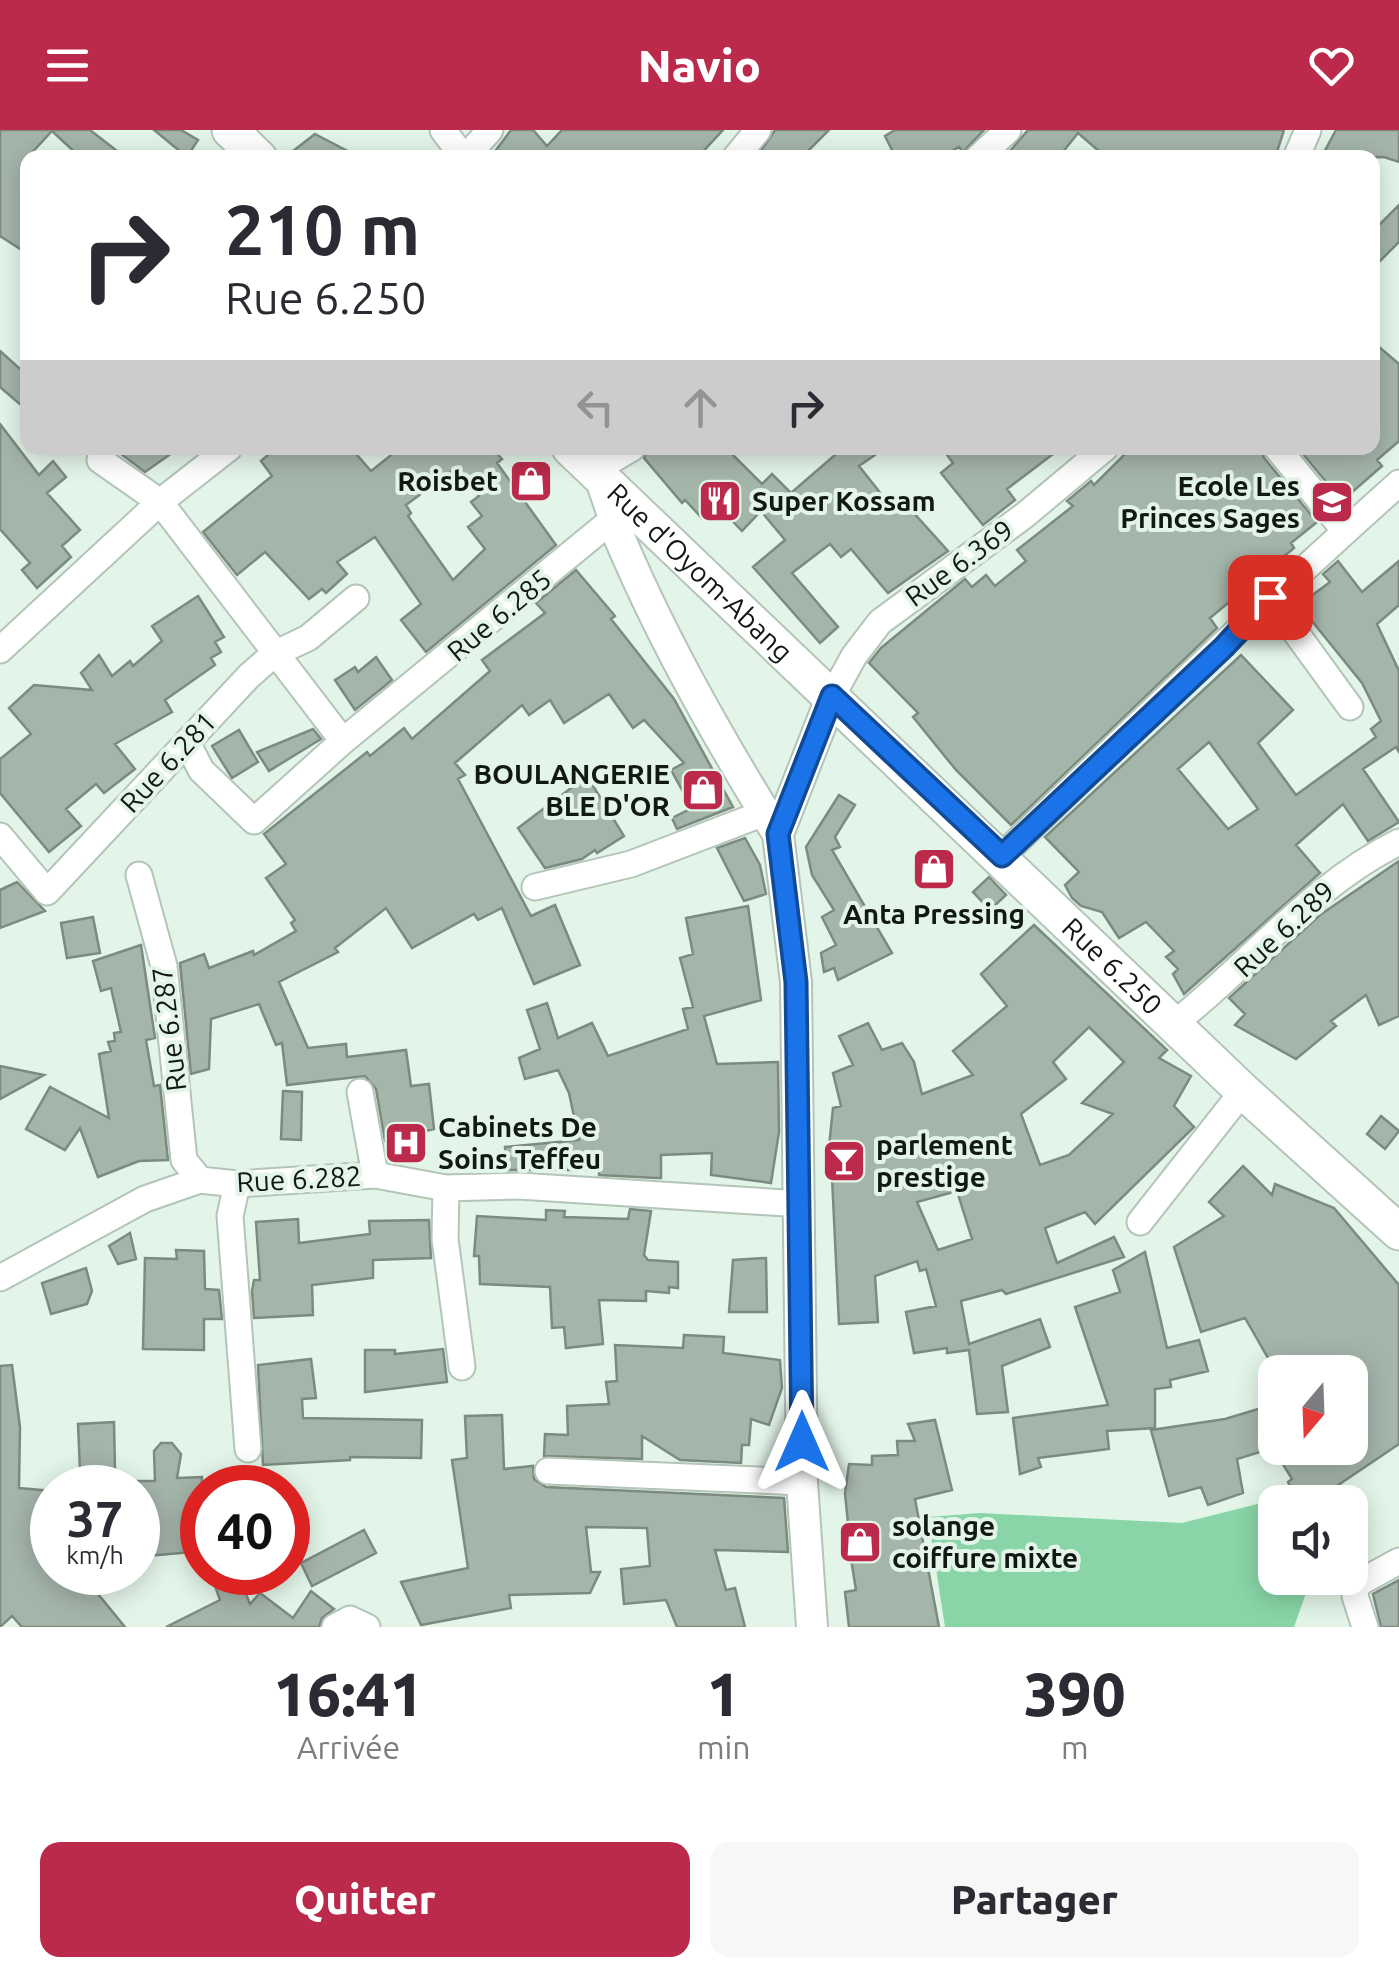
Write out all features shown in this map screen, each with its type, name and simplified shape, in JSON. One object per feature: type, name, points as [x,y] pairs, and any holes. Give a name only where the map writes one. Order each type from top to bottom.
[{"type":"main road","points":[[230,130],[250,150]]},
{"type":"main road","name":"Rue d'Oyom-Abang","points":[[583,459],[832,696]]},
{"type":"main road","name":"Rue 6.250","points":[[832,696],[1243,1091],[1395,1222]]},
{"type":"street","points":[[443,130],[459,150]]},
{"type":"street","points":[[472,150],[490,130]]},
{"type":"street","points":[[742,150],[758,130]]},
{"type":"street","points":[[987,150],[1008,130]]},
{"type":"street","points":[[0,650],[160,502],[220,455]]},
{"type":"street","name":"Rue 6.369","points":[[832,696],[864,640],[880,622],[1025,515],[1097,455]]},
{"type":"street","points":[[1283,455],[1345,531]]},
{"type":"street","points":[[583,459],[635,575],[712,727],[771,823],[796,982],[802,1482],[812,1627]]},
{"type":"street","points":[[100,460],[160,502],[343,741]]},
{"type":"street","points":[[1002,856],[1224,647],[1270,597],[1399,483]]},
{"type":"street","name":"Rue 6.285","points":[[187,742],[201,770],[254,821],[343,741],[612,520]]},
{"type":"street","points":[[1270,597],[1350,708]]},
{"type":"street","name":"Rue 6.281","points":[[0,836],[46,892],[274,654],[308,638],[356,598]]},
{"type":"street","points":[[534,888],[771,823],[832,696]]},
{"type":"street","name":"Rue 6.289","points":[[1175,1024],[1231,979],[1326,886],[1399,842]]},
{"type":"street","name":"Rue 6.287","points":[[139,875],[164,966],[184,1160],[200,1180]]},
{"type":"street","points":[[1140,1222],[1243,1091]]},
{"type":"street","points":[[360,1092],[375,1175]]},
{"type":"street","name":"Rue 6.282","points":[[0,1278],[145,1198],[200,1180],[237,1184],[375,1175],[446,1188],[557,1188],[801,1204]]},
{"type":"street","points":[[237,1184],[230,1216],[248,1450]]},
{"type":"street","points":[[446,1188],[445,1238],[462,1367]]},
{"type":"street","points":[[548,1470],[802,1482]]},
{"type":"street","points":[[1365,1627],[1355,1596],[1357,1584],[1399,1561]]},
{"type":"street","points":[[335,1627],[350,1619],[367,1627]]},
{"type":"green space","points":[[1258,1504],[1258,1595],[1305,1595],[1294,1627],[945,1627],[928,1517],[980,1513],[1182,1523]]},
{"type":"building","points":[[0,130],[90,130],[116,150],[72,150],[52,131],[34,150],[20,150],[20,249],[0,236]]},
{"type":"building","points":[[154,130],[181,130],[198,140],[192,150],[178,150]]},
{"type":"building","points":[[511,130],[533,130],[547,146],[562,130],[723,130],[704,150],[496,150]]},
{"type":"building","points":[[775,130],[829,130],[809,150],[761,150]]},
{"type":"building","points":[[895,130],[984,130],[965,150],[892,150],[885,136]]},
{"type":"building","points":[[1028,130],[1284,130],[1278,150],[1098,150],[1078,133],[1064,150],[1011,150]]},
{"type":"building","points":[[1336,130],[1399,130],[1399,162],[1380,157],[1380,150],[1325,150]]},
{"type":"building","points":[[315,134],[346,150],[294,150]]},
{"type":"building","points":[[1399,205],[1399,242],[1380,261],[1380,224]]},
{"type":"building","points":[[1380,348],[1399,364],[1399,441],[1377,460],[1382,466],[1342,501],[1304,455],[1380,455]]},
{"type":"building","points":[[0,351],[20,369],[20,404],[0,387]]},
{"type":"building","points":[[0,424],[39,475],[53,461],[66,477],[47,493],[80,530],[62,546],[71,557],[37,588],[22,570],[30,563],[0,529]]},
{"type":"building","points":[[122,455],[169,455],[145,472]]},
{"type":"building","points":[[268,455],[357,455],[371,471],[391,455],[498,455],[502,459],[497,463],[556,545],[426,652],[401,620],[421,604],[375,537],[337,562],[347,574],[326,593],[322,589],[309,599],[265,552],[237,575],[203,532],[272,476],[261,461]],"holes":[[[457,467],[479,496],[471,502],[482,516],[468,527],[485,549],[453,580],[408,516],[411,513],[406,505]]]},
{"type":"building","points":[[733,455],[762,484],[772,474],[791,493],[835,455],[875,455],[859,466],[893,509],[903,501],[948,551],[888,593],[851,549],[841,557],[830,544],[792,573],[838,627],[820,643],[753,567],[785,540],[761,511],[742,531],[717,505],[702,518],[685,500],[682,503],[644,458]]},
{"type":"building","points":[[947,455],[1052,455],[1007,489],[1015,500],[983,525],[941,473],[953,463]]},
{"type":"building","points":[[1124,455],[1263,455],[1317,522],[1291,543],[1294,548],[1210,618],[1217,628],[1011,825],[956,770],[913,717],[918,713],[869,663],[881,648],[965,579],[972,587],[986,575],[995,586],[1026,561],[1017,550],[1073,506],[1067,501],[1091,481],[1094,485]]},
{"type":"building","points":[[1338,561],[1362,592],[1399,561],[1399,605],[1377,624],[1399,671],[1399,752],[1396,747],[1363,769],[1399,822],[1368,841],[1343,804],[1296,845],[1320,873],[1184,994],[1173,974],[1178,969],[1166,957],[1174,951],[1146,922],[1119,938],[1102,912],[1081,906],[1065,885],[1079,872],[1045,837],[1241,655],[1293,710],[1258,743],[1296,795],[1376,737],[1371,729],[1381,721],[1362,683],[1299,605],[1330,582],[1323,574]],"holes":[[[1209,742],[1258,809],[1228,829],[1178,769]]]},
{"type":"building","points":[[576,570],[615,616],[611,619],[674,699],[733,807],[677,829],[672,818],[692,808],[671,770],[684,763],[644,720],[633,728],[609,694],[564,723],[550,700],[529,715],[522,705],[455,763],[465,775],[458,779],[531,916],[555,905],[580,965],[534,984],[502,908],[478,920],[474,914],[412,948],[386,908],[335,948],[338,952],[279,982],[308,1048],[346,1044],[347,1057],[406,1050],[411,1086],[429,1084],[434,1129],[385,1141],[376,1089],[365,1076],[287,1085],[282,1043],[276,1045],[259,1004],[211,1019],[209,1069],[191,1074],[180,963],[204,954],[209,968],[253,951],[254,955],[296,931],[291,923],[295,920],[266,878],[286,864],[264,834],[367,752],[370,756],[404,728],[412,739],[490,671],[482,660],[545,613],[536,603]]},
{"type":"building","points":[[198,596],[224,637],[215,642],[221,652],[211,658],[215,665],[165,700],[172,712],[115,744],[135,769],[104,793],[96,784],[66,809],[81,826],[49,852],[0,793],[0,759],[31,734],[9,708],[34,685],[92,690],[81,673],[99,655],[112,676],[130,661],[133,666],[162,641],[152,626]]},
{"type":"building","points":[[376,657],[392,680],[355,710],[335,680],[355,667],[358,672]]},
{"type":"building","points":[[313,729],[321,739],[269,771],[257,752]]},
{"type":"building","points":[[239,730],[258,762],[232,778],[212,746]]},
{"type":"building","points":[[587,776],[624,836],[597,853],[595,850],[582,859],[545,868],[518,828]]},
{"type":"building","points":[[839,795],[855,805],[835,837],[840,847],[832,850],[892,953],[838,980],[834,968],[824,972],[821,953],[836,945],[822,917],[834,910],[812,875],[806,847]]},
{"type":"building","points":[[745,838],[760,865],[766,894],[744,901],[717,848]]},
{"type":"building","points":[[1399,861],[1399,1016],[1379,1025],[1366,995],[1331,1021],[1336,1026],[1296,1059],[1235,1025],[1245,1014],[1229,998],[1320,915]]},
{"type":"building","points":[[989,877],[1006,895],[990,910],[973,892]]},
{"type":"building","points":[[17,882],[45,911],[0,928],[0,890]]},
{"type":"building","points":[[748,906],[761,1000],[704,1016],[717,1064],[778,1062],[779,1132],[771,1183],[711,1175],[712,1153],[661,1155],[661,1178],[599,1175],[599,1170],[507,1170],[505,1147],[579,1140],[569,1093],[558,1070],[525,1079],[519,1058],[540,1049],[527,1010],[547,1003],[558,1038],[592,1023],[608,1056],[688,1029],[683,1009],[693,1007],[680,958],[693,954],[686,918]]},
{"type":"building","points":[[93,917],[100,953],[67,958],[61,923]]},
{"type":"building","points":[[1034,925],[1167,1050],[1159,1058],[1191,1076],[1174,1106],[1194,1127],[1095,1224],[1085,1212],[1045,1228],[1057,1263],[1114,1237],[1124,1257],[1006,1294],[1002,1290],[961,1301],[969,1344],[1040,1319],[1050,1347],[1002,1366],[1008,1412],[977,1414],[969,1350],[947,1353],[947,1348],[914,1353],[906,1312],[936,1306],[926,1269],[920,1271],[917,1261],[875,1276],[878,1322],[839,1324],[832,1177],[826,1176],[833,1108],[841,1106],[833,1073],[853,1065],[839,1036],[868,1023],[882,1050],[902,1043],[914,1062],[922,1094],[973,1075],[953,1051],[1007,1006],[981,974]],"holes":[[[1089,1027],[1124,1062],[1082,1103],[1113,1114],[1069,1155],[1040,1165],[1021,1114],[1066,1079],[1053,1062]],[[957,1191],[972,1239],[938,1250],[917,1202]]]},
{"type":"building","points":[[141,945],[155,1038],[146,1040],[154,1086],[160,1085],[168,1160],[139,1161],[98,1177],[80,1128],[65,1150],[26,1129],[50,1087],[109,1118],[99,1054],[111,1051],[108,1042],[115,1041],[114,1033],[121,1032],[111,988],[101,991],[93,961]]},
{"type":"building","points":[[0,1066],[44,1075],[0,1099]]},
{"type":"building","points":[[283,1091],[302,1092],[301,1140],[281,1139]]},
{"type":"building","points":[[1381,1116],[1399,1131],[1385,1149],[1367,1134]]},
{"type":"building","points":[[1243,1166],[1272,1195],[1275,1184],[1334,1208],[1399,1285],[1399,1444],[1368,1465],[1368,1355],[1266,1355],[1245,1318],[1201,1332],[1174,1247],[1224,1216],[1209,1202]]},
{"type":"building","points":[[630,1209],[651,1211],[644,1255],[648,1260],[678,1262],[678,1288],[669,1287],[669,1293],[646,1291],[646,1301],[599,1300],[603,1344],[566,1348],[564,1327],[552,1328],[550,1287],[480,1284],[479,1256],[474,1256],[477,1216],[546,1220],[546,1210],[565,1211],[564,1217],[628,1219]]},
{"type":"building","points":[[298,1219],[299,1243],[370,1234],[369,1221],[429,1220],[431,1258],[373,1260],[373,1278],[312,1285],[313,1315],[254,1318],[252,1291],[254,1280],[260,1280],[256,1222]]},
{"type":"building","points":[[130,1233],[136,1259],[118,1264],[109,1246]]},
{"type":"building","points":[[176,1250],[204,1251],[205,1289],[219,1290],[222,1319],[204,1319],[204,1350],[143,1349],[145,1258],[177,1259]]},
{"type":"building","points":[[1145,1252],[1167,1348],[1199,1340],[1208,1371],[1170,1380],[1171,1387],[1155,1389],[1155,1428],[1107,1431],[1109,1449],[1038,1458],[1041,1467],[1020,1474],[1013,1418],[1108,1405],[1075,1307],[1120,1292],[1113,1270]]},
{"type":"building","points":[[766,1258],[767,1312],[729,1312],[733,1260]]},
{"type":"building","points":[[86,1268],[92,1291],[87,1304],[51,1314],[42,1283]]},
{"type":"building","points":[[684,1335],[724,1337],[723,1353],[780,1360],[782,1388],[769,1425],[751,1419],[749,1445],[742,1445],[741,1463],[680,1460],[642,1436],[642,1459],[544,1456],[545,1434],[568,1435],[567,1406],[609,1404],[606,1382],[617,1381],[615,1345],[683,1348]]},
{"type":"building","points":[[443,1349],[447,1382],[365,1392],[365,1350],[395,1350],[395,1354]]},
{"type":"building","points":[[311,1359],[316,1398],[302,1399],[303,1418],[422,1420],[421,1458],[350,1457],[263,1465],[258,1365]]},
{"type":"building","points":[[12,1365],[20,1427],[19,1488],[30,1489],[30,1595],[99,1595],[125,1627],[22,1627],[12,1616],[0,1627],[0,1366]]},
{"type":"building","points":[[1258,1409],[1258,1453],[1237,1459],[1243,1493],[1208,1505],[1201,1487],[1169,1496],[1151,1430],[1225,1419]]},
{"type":"building","points":[[502,1415],[504,1469],[533,1466],[534,1479],[546,1487],[784,1498],[788,1552],[715,1550],[726,1590],[735,1588],[745,1627],[677,1627],[666,1600],[624,1604],[621,1569],[650,1566],[647,1528],[586,1527],[591,1572],[600,1572],[590,1593],[509,1595],[511,1608],[421,1625],[401,1582],[468,1568],[452,1460],[467,1458],[465,1416]]},
{"type":"building","points":[[935,1420],[952,1490],[915,1499],[939,1627],[849,1627],[845,1592],[856,1590],[851,1559],[864,1556],[851,1554],[845,1493],[849,1464],[872,1465],[872,1456],[898,1455],[897,1441],[915,1441],[908,1424]]},
{"type":"building","points":[[114,1422],[115,1465],[80,1465],[78,1424]]},
{"type":"building","points":[[161,1443],[172,1443],[181,1454],[177,1478],[180,1478],[180,1553],[160,1555],[160,1465],[154,1465],[154,1451]]},
{"type":"building","points":[[1283,1465],[1368,1465],[1338,1485],[1290,1485],[1292,1479]]},
{"type":"building","points":[[364,1530],[376,1553],[312,1586],[310,1558]]},
{"type":"building","points":[[1399,1580],[1399,1627],[1381,1627],[1373,1594]]},
{"type":"building","points":[[311,1591],[334,1609],[322,1618],[319,1627],[166,1627],[220,1600],[218,1595],[246,1595],[250,1604],[263,1595],[293,1618]]},
{"type":"place","name":"Roisbet","points":[[531,481]]},
{"type":"place","name":"Super Kossam","points":[[720,501]]},
{"type":"place","name":"Ecole Les Princes Sages","points":[[1332,502]]},
{"type":"place","name":"BOULANGERIE BLE D'OR","points":[[703,790]]},
{"type":"place","name":"Anta Pressing","points":[[934,869]]},
{"type":"place","name":"Cabinets De Soins Teffeu","points":[[406,1143]]},
{"type":"place","name":"parlement prestige","points":[[844,1161]]},
{"type":"place","name":"solange coiffure mixte","points":[[860,1542]]},
{"type":"route","points":[[802,1442],[796,982],[778,834],[832,696],[1002,856],[1224,647],[1270,597]]}]
